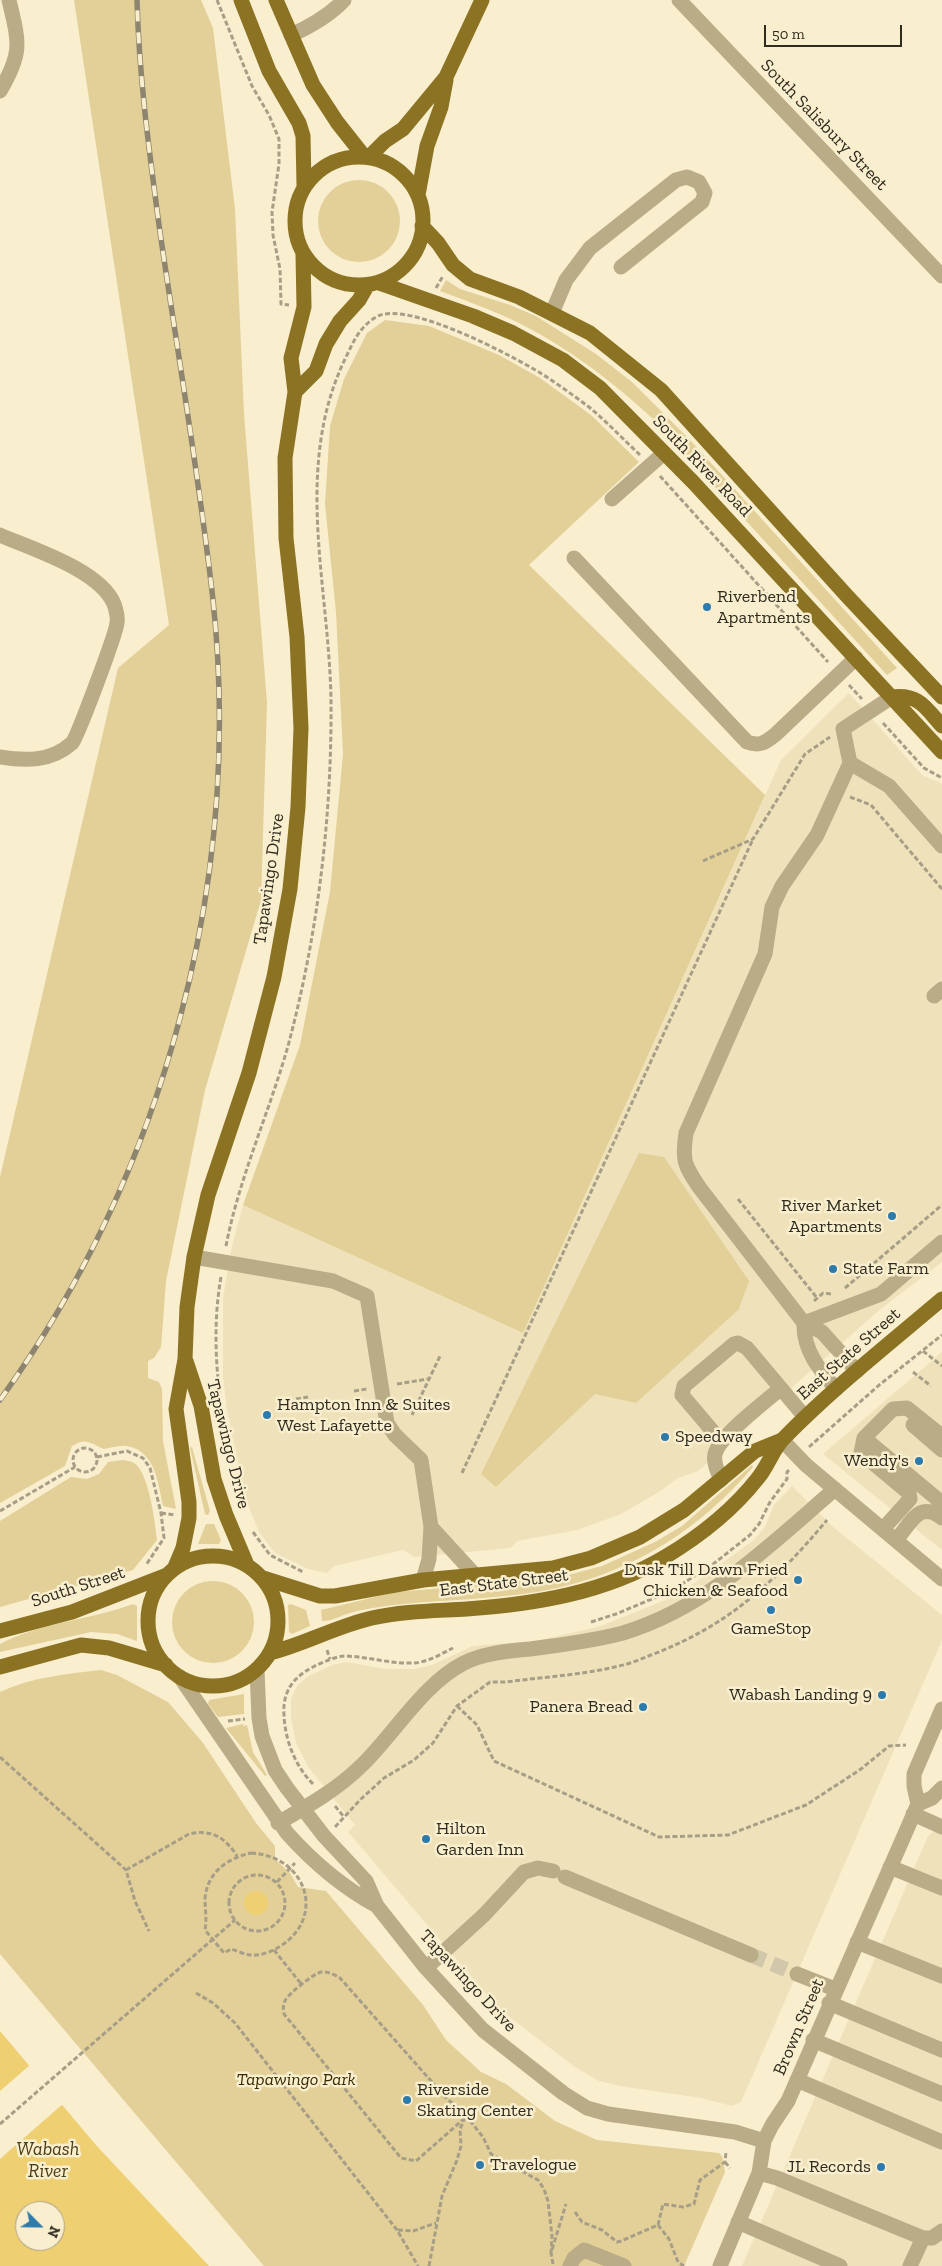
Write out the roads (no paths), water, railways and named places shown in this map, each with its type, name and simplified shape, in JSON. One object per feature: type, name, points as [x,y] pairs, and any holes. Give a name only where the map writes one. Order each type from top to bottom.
[{"type":"main road","points":[[242,0],[269,71],[299,123],[303,136],[304,185],[297,202],[294,219],[296,237],[303,254],[316,268],[332,278],[348,283],[373,285]]},
{"type":"main road","points":[[276,0],[313,85],[337,122],[366,155],[388,164],[405,176],[418,195],[422,209],[422,226],[418,246],[408,262],[394,275],[373,285],[340,321],[326,344],[316,371],[295,392]]},
{"type":"main road","points":[[304,185],[321,169],[333,162],[366,155],[403,130],[446,77],[482,0]]},
{"type":"main road","points":[[418,195],[427,146],[441,107],[446,77]]},
{"type":"main road","name":"South River Road","points":[[422,226],[438,243],[453,265],[480,284],[519,297],[590,333],[661,390],[847,596],[941,694]]},
{"type":"main road","name":"Tapawingo Drive","points":[[171,1571],[183,1548],[189,1518],[189,1502],[176,1409],[185,1360],[187,1307],[194,1258],[208,1195],[249,1073],[274,977],[290,889],[298,807],[301,728],[297,637],[286,538],[285,458],[295,392],[291,358],[304,307],[303,254]]},
{"type":"main road","name":"South River Road","points":[[373,285],[431,301],[513,333],[562,360],[600,388],[664,453],[942,752]]},
{"type":"main road","points":[[892,697],[906,695],[915,699],[942,726]]},
{"type":"main road","name":"East State Street","points":[[270,1653],[298,1646],[349,1624],[372,1618],[539,1601],[583,1592],[620,1579],[663,1558],[717,1521],[738,1502],[758,1478],[782,1440],[805,1417],[942,1298]]},
{"type":"main road","name":"Tapawingo Drive","points":[[185,1360],[201,1406],[214,1479],[226,1515],[247,1565]]},
{"type":"main road","name":"East State Street","points":[[263,1578],[320,1596],[335,1596],[423,1580],[553,1568],[592,1558],[640,1537],[684,1510],[755,1451],[782,1440]]},
{"type":"main road","points":[[213,1556],[230,1558],[247,1565],[263,1578],[273,1595],[278,1614],[277,1634],[270,1653],[256,1670],[239,1681],[220,1686],[199,1685],[180,1677],[152,1649],[148,1632],[148,1614],[153,1597],[171,1571],[196,1559],[213,1556]]},
{"type":"main road","name":"South Street","points":[[0,1631],[72,1612],[171,1571]]},
{"type":"main road","points":[[0,1667],[81,1645],[109,1648],[166,1665]]},
{"type":"street","points":[[0,91],[12,71],[17,56],[18,44],[9,0]]},
{"type":"street","points":[[291,35],[317,22],[333,11],[344,0]]},
{"type":"street","name":"South Salisbury Street","points":[[679,0],[942,276]]},
{"type":"street","points":[[552,313],[566,280],[590,248],[676,180],[687,176],[699,182],[705,193],[702,202],[621,267]]},
{"type":"street","points":[[612,499],[664,453]]},
{"type":"street","points":[[0,535],[87,574],[104,589],[114,604],[117,622],[111,646],[73,742],[58,752],[41,759],[20,760],[0,757]]},
{"type":"street","points":[[574,558],[747,742],[754,745],[762,744],[776,734],[856,658]]},
{"type":"street","points":[[857,1371],[822,1332],[801,1319],[700,1187],[685,1165],[683,1152],[686,1133],[765,954],[772,906],[782,886],[818,835],[850,763],[843,729],[892,697]]},
{"type":"street","points":[[850,763],[889,786],[942,846]]},
{"type":"street","points":[[801,1319],[881,1294],[942,1242]]},
{"type":"street","points":[[194,1258],[334,1281],[367,1296],[388,1423],[395,1435],[421,1460],[431,1527],[429,1559],[423,1580]]},
{"type":"street","points":[[801,1319],[808,1351],[820,1370],[836,1389]]},
{"type":"street","points":[[721,1441],[682,1395],[684,1386],[734,1344],[738,1343],[747,1348],[805,1417]]},
{"type":"street","points":[[721,1480],[715,1464],[715,1454],[721,1441],[780,1389]]},
{"type":"street","points":[[883,1529],[910,1499],[909,1493],[861,1453],[864,1438],[893,1409],[907,1408],[942,1436]]},
{"type":"street","points":[[893,1409],[942,1450]]},
{"type":"street","points":[[864,1438],[942,1503]]},
{"type":"street","points":[[782,1440],[835,1489],[942,1580]]},
{"type":"street","points":[[278,1823],[325,1795],[362,1765],[423,1698],[443,1678],[464,1662],[497,1653],[581,1643],[625,1632],[674,1612],[735,1574],[835,1489]]},
{"type":"street","points":[[896,1540],[918,1514],[926,1510],[933,1511],[942,1518]]},
{"type":"street","points":[[431,1527],[475,1575]]},
{"type":"street","name":"Tapawingo Drive","points":[[256,1670],[262,1736],[276,1770],[302,1809],[366,1881],[377,1906],[426,1968],[483,2030],[563,2093],[587,2108],[608,2114],[735,2132],[764,2141]]},
{"type":"street","name":"Tapawingo Drive","points":[[180,1677],[249,1775],[278,1823],[305,1853],[343,1886],[377,1906]]},
{"type":"street","points":[[915,1809],[914,1774],[942,1709]]},
{"type":"street","points":[[915,1809],[932,1798],[942,1788]]},
{"type":"street","points":[[915,1809],[942,1827]]},
{"type":"street","name":"Brown Street","points":[[720,2266],[759,2173],[764,2141],[772,2124],[788,2100],[915,1809]]},
{"type":"street","points":[[890,1867],[942,1888]]},
{"type":"street","points":[[426,1968],[484,1915],[524,1872],[538,1868],[559,1874],[751,1955]]},
{"type":"street","points":[[857,1942],[942,1976]]},
{"type":"street","points":[[797,1974],[832,1996],[942,2050]]},
{"type":"street","points":[[814,2040],[942,2094]]},
{"type":"street","points":[[797,2080],[942,2142]]},
{"type":"street","points":[[759,2173],[777,2178],[923,2238],[932,2238],[942,2231]]},
{"type":"street","points":[[738,2222],[840,2266]]},
{"type":"street","points":[[910,2266],[923,2238]]},
{"type":"street","points":[[570,2266],[580,2252],[588,2250],[624,2266]]},
{"type":"water","points":[[256,1891],[265,1894],[268,1903],[265,1912],[256,1915],[247,1912],[244,1903],[247,1894]]},
{"type":"water","name":"Wabash River","points":[[0,2031],[95,2144],[209,2266],[0,2266]]},
{"type":"tunnel","points":[[751,1955],[797,1974]]},
{"type":"railway","points":[[0,1400],[58,1311],[107,1218],[148,1120],[180,1019],[202,916],[216,811],[219,706],[213,600],[201,506],[159,225],[142,85],[137,0]]},
{"type":"place","name":"Riverbend Apartments","points":[[707,607]]},
{"type":"place","name":"River Market Apartments","points":[[892,1216]]},
{"type":"place","name":"State Farm","points":[[833,1269]]},
{"type":"place","name":"Hampton Inn & Suites West Lafayette","points":[[267,1415]]},
{"type":"place","name":"Speedway","points":[[665,1437]]},
{"type":"place","name":"Wendy's","points":[[919,1461]]},
{"type":"place","name":"Dusk Till Dawn Fried Chicken & Seafood","points":[[798,1580]]},
{"type":"place","name":"GameStop","points":[[771,1610]]},
{"type":"place","name":"Wabash Landing 9","points":[[882,1695]]},
{"type":"place","name":"Panera Bread","points":[[643,1707]]},
{"type":"place","name":"Hilton Garden Inn","points":[[426,1839]]},
{"type":"place","name":"Riverside Skating Center","points":[[407,2100]]},
{"type":"place","name":"Travelogue","points":[[480,2165]]},
{"type":"place","name":"JL Records","points":[[881,2167]]},
{"type":"park label","name":"Tapawingo Park","points":[[296,2080]]}]
